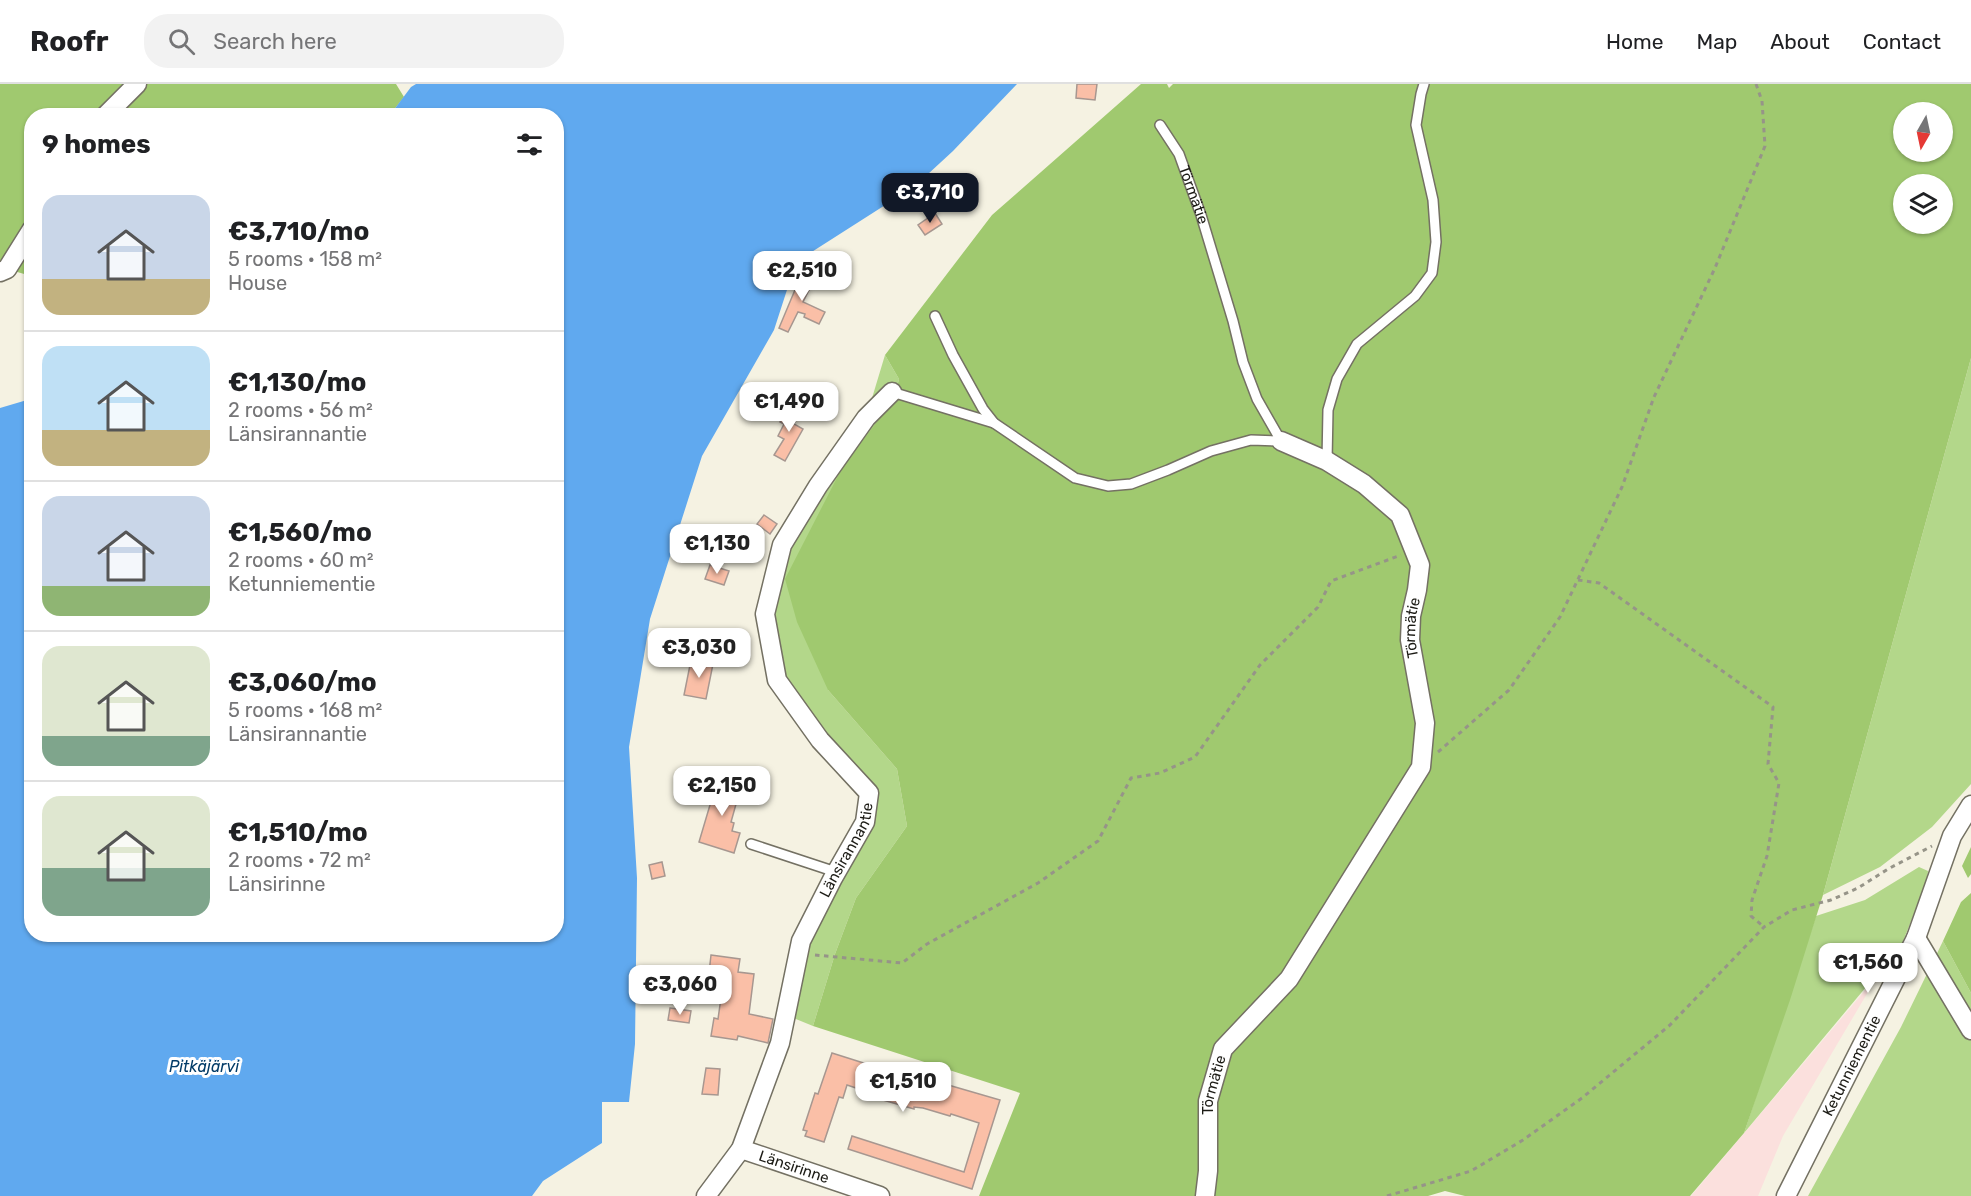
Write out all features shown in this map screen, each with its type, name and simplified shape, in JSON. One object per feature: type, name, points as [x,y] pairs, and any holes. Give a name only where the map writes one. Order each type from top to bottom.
[{"type":"street","points":[[113,108],[137,84]]},
{"type":"street","points":[[0,273],[7,269],[24,242]]},
{"type":"street","name":"Länsirannantie","points":[[706,1196],[741,1149],[780,1043],[803,938],[836,872],[865,822],[869,792],[820,740],[777,680],[765,614],[782,545],[818,486],[866,418],[892,392]]},
{"type":"street","name":"Törmätie","points":[[1205,1196],[1208,1171],[1209,1101],[1223,1049],[1289,979],[1421,767],[1425,723],[1410,640],[1411,616],[1420,565],[1400,515],[1364,484],[1327,461],[1281,441]]},
{"type":"street","name":"Ketunniementie","points":[[1786,1196],[1916,938],[1952,836],[1971,805]]},
{"type":"street","points":[[1916,938],[1971,1030]]},
{"type":"street","name":"Länsirinne","points":[[741,1149],[880,1196]]},
{"type":"lane","points":[[1327,461],[1328,410],[1337,379],[1357,344],[1415,296],[1432,273],[1436,242],[1433,200],[1416,125],[1420,94],[1424,84]]},
{"type":"lane","name":"Törmätie","points":[[1160,125],[1179,154],[1201,215],[1243,362],[1257,399],[1281,441]]},
{"type":"lane","points":[[935,316],[953,355],[983,409],[994,423]]},
{"type":"lane","points":[[892,392],[994,423],[1075,478],[1108,486],[1131,484],[1211,451],[1251,440],[1281,441]]},
{"type":"lane","points":[[751,844],[836,872]]},
{"type":"path","points":[[1421,767],[1509,690],[1560,617],[1622,487],[1654,397],[1716,268],[1765,146],[1762,101],[1756,84]]},
{"type":"path","points":[[799,954],[902,963],[927,944],[1038,883],[1098,841],[1131,778],[1160,773],[1195,756],[1260,665],[1318,607],[1331,581],[1414,550]]},
{"type":"path","points":[[1578,580],[1599,583],[1773,707],[1768,764],[1779,783],[1767,856],[1752,900],[1751,916],[1764,927]]},
{"type":"path","points":[[1387,1196],[1471,1170],[1523,1140],[1582,1098],[1670,1025],[1764,927],[1792,910],[1831,900],[1858,888],[1888,869],[1952,836]]},
{"type":"shaded area","points":[[1878,975],[1783,1136],[1758,1196],[1691,1196]]},
{"type":"green space","points":[[0,84],[396,84],[404,97],[395,108],[24,108],[24,274],[7,269],[0,272]]},
{"type":"green space","points":[[1141,84],[1167,84],[1169,88],[1173,84],[1971,84],[1971,358],[1823,895],[1790,1000],[1744,1133],[1690,1196],[1465,1196],[1445,1191],[1428,1196],[979,1196],[1020,1093],[813,1026],[835,954],[856,898],[907,826],[897,769],[828,690],[797,622],[785,579],[842,468],[894,399],[899,379],[885,355],[992,215]]},
{"type":"green space","points":[[885,355],[899,379],[894,399],[877,424],[828,690],[897,769],[907,826],[856,898],[835,954],[813,1026],[786,1015],[799,954],[869,793],[777,680],[765,614],[782,545],[866,418]]},
{"type":"green space","points":[[1971,358],[1971,784],[1932,827],[1880,867],[1823,895]]},
{"type":"green space","points":[[1971,847],[1971,874],[1968,878],[1962,866]]},
{"type":"green space","points":[[1919,867],[1928,871],[1927,881],[1902,944],[1744,1133],[1816,916],[1865,900]]},
{"type":"green space","points":[[1971,893],[1971,993],[1943,941],[1961,902]]},
{"type":"green space","points":[[1943,941],[1971,993],[1971,1196],[1808,1196],[1901,1027]]},
{"type":"water","name":"Pitkäjärvi","points":[[416,84],[1017,84],[953,151],[915,186],[796,262],[774,330],[702,456],[650,619],[629,747],[637,878],[635,1044],[629,1102],[602,1102],[602,1143],[543,1181],[532,1196],[0,1196],[0,408],[24,401],[24,942],[564,942],[564,108],[395,108],[411,87]]},
{"type":"building","points":[[1077,84],[1097,84],[1095,100],[1076,98]]},
{"type":"building","points":[[935,213],[942,224],[925,235],[918,225]]},
{"type":"building","points":[[805,266],[818,272],[803,302],[825,312],[819,324],[798,312],[788,332],[779,328]]},
{"type":"building","points":[[789,406],[800,412],[794,424],[803,429],[785,461],[774,455],[784,439],[778,436],[784,424],[780,422]]},
{"type":"building","points":[[764,515],[777,524],[770,534],[757,524]]},
{"type":"building","points":[[710,565],[729,571],[724,585],[705,579]]},
{"type":"building","points":[[691,660],[713,664],[706,699],[684,695]]},
{"type":"building","points":[[718,778],[746,786],[742,798],[738,797],[731,822],[734,823],[732,831],[740,833],[734,853],[699,842]]},
{"type":"building","points":[[662,862],[665,876],[652,879],[649,865]]},
{"type":"building","points":[[711,955],[740,959],[738,972],[754,974],[749,1014],[773,1019],[768,1043],[738,1036],[737,1040],[711,1036],[714,1018],[718,1019],[723,984],[708,982]]},
{"type":"building","points":[[670,1008],[691,1011],[689,1023],[668,1020]]},
{"type":"building","points":[[832,1053],[930,1084],[931,1080],[1000,1100],[972,1189],[848,1149],[852,1136],[964,1172],[979,1123],[951,1114],[950,1116],[923,1108],[914,1107],[914,1109],[873,1097],[874,1094],[847,1085],[843,1098],[839,1097],[824,1142],[805,1136],[807,1131],[803,1130],[815,1093],[818,1094]]},
{"type":"building","points":[[706,1068],[720,1069],[718,1095],[702,1094]]}]
